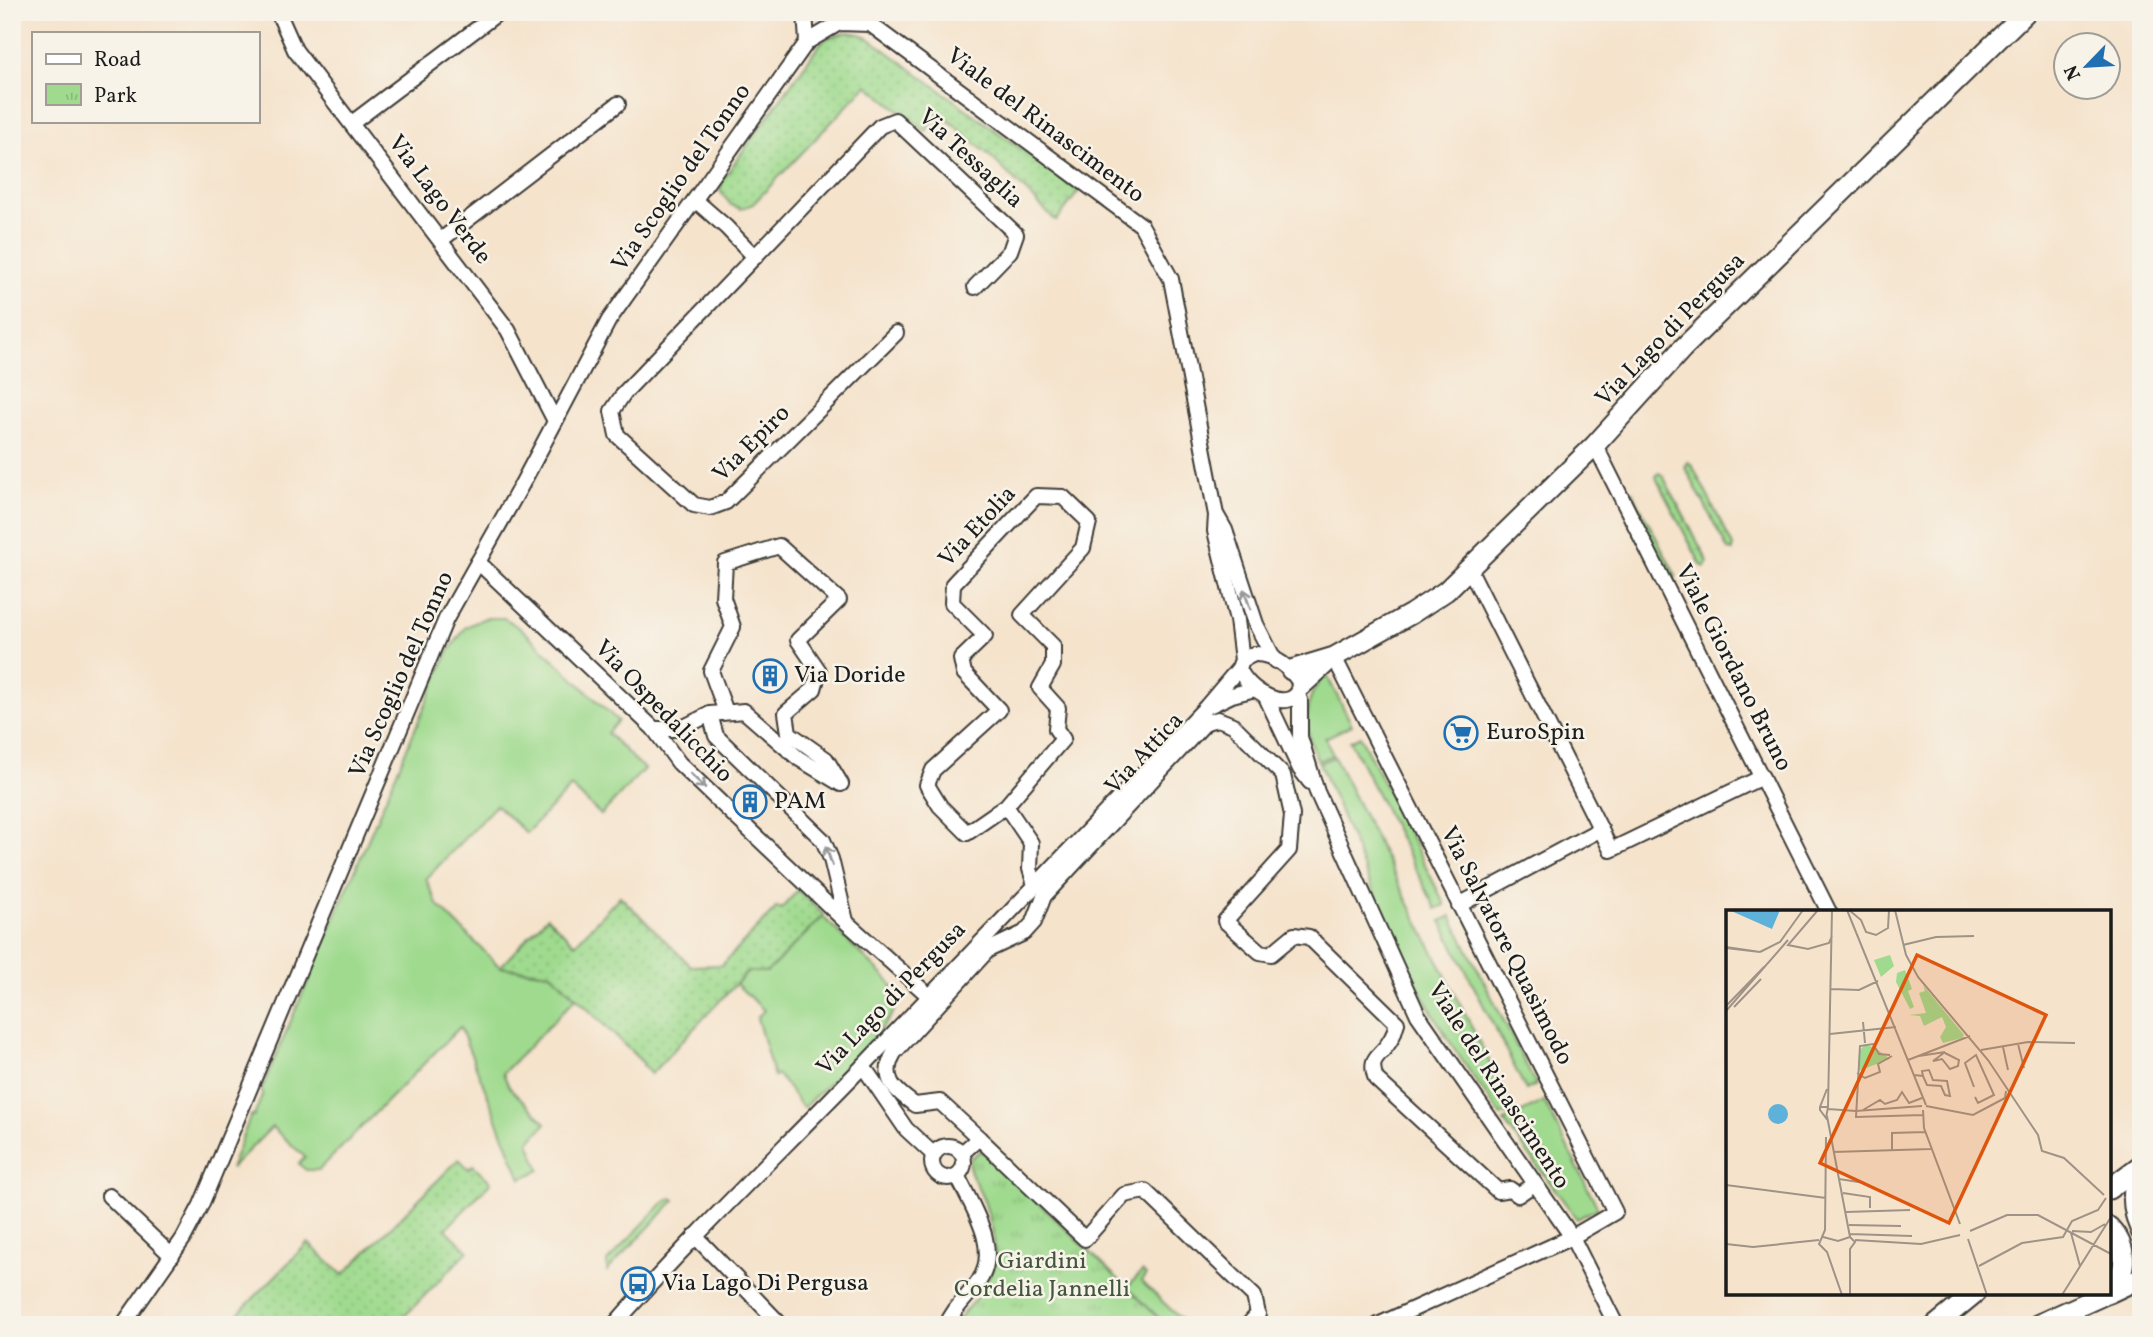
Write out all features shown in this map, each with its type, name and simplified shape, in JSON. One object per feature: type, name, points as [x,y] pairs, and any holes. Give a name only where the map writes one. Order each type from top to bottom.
[{"type":"street","name":"Via Lago Verde","points":[[278,12],[295,50],[508,330],[555,421]]},
{"type":"street","points":[[352,123],[499,12]]},
{"type":"street","points":[[805,12],[807,42]]},
{"type":"street","name":"Via Lago di Pergusa","points":[[1291,678],[1411,614],[1446,591],[1595,445],[1682,349],[2026,12]]},
{"type":"street","name":"Viale del Rinascimento","points":[[807,42],[839,23],[870,24],[1141,225],[1171,279],[1216,515],[1216,531],[1237,620],[1240,664]]},
{"type":"street","name":"Via Scoglio del Tonno","points":[[123,1325],[183,1240],[201,1205],[446,619],[610,320],[807,42]]},
{"type":"street","points":[[441,240],[618,104]]},
{"type":"street","name":"Via Tessaglia","points":[[755,257],[880,126],[895,120],[1016,234],[1010,251],[975,288]]},
{"type":"street","points":[[695,200],[755,257]]},
{"type":"street","name":"Via Epiro","points":[[755,257],[624,393],[612,411],[617,435],[694,505],[710,508],[726,502],[896,333]]},
{"type":"street","name":"Viale Giordano Bruno","points":[[1595,445],[1828,910]]},
{"type":"street","name":"Via Etolia","points":[[1036,496],[1063,497],[1089,522],[1083,548],[1022,615],[1053,646],[1053,664],[1040,688],[1058,708],[1056,729],[1063,739],[1006,806],[967,833],[940,806],[927,785],[933,770],[999,710],[964,673],[961,659],[985,636],[952,603],[953,584],[1036,496]]},
{"type":"street","name":"Viale del Rinascimento","points":[[1216,515],[1225,530],[1256,624],[1291,678]]},
{"type":"street","points":[[654,729],[680,729],[710,714],[744,711],[798,758],[841,784],[826,759],[789,733],[786,713],[814,690],[819,671],[799,640],[839,600],[779,546],[725,563],[723,598],[733,626],[711,671],[726,712]]},
{"type":"street","name":"Via Ospedalicchio","points":[[478,562],[654,729],[678,763],[846,922],[928,995]]},
{"type":"street","points":[[1469,568],[1611,850],[1762,777]]},
{"type":"street","points":[[1291,678],[1285,700],[1278,700],[1246,683],[1240,664],[1259,653],[1291,678],[1300,700],[1300,737],[1317,792]]},
{"type":"street","name":"Via Salvatore Quasìmodo","points":[[1334,657],[1622,1227]]},
{"type":"street","name":"Via Lago di Pergusa","points":[[614,1325],[695,1236],[863,1066],[1206,707],[1240,664]]},
{"type":"street","points":[[1206,707],[1232,695],[1260,692]]},
{"type":"street","points":[[1260,692],[1300,769],[1317,792]]},
{"type":"street","points":[[710,714],[716,736],[823,841],[831,859],[846,922]]},
{"type":"street","name":"Via Attica","points":[[1024,933],[1034,922],[1044,896],[1206,722],[1218,719],[1233,725],[1283,775],[1292,815],[1289,850],[1225,921],[1260,952],[1271,954],[1294,935],[1309,937],[1397,1023],[1391,1041],[1376,1056],[1372,1068],[1376,1079],[1498,1191],[1510,1189],[1518,1195],[1534,1184]]},
{"type":"street","name":"Viale del Rinascimento","points":[[1317,792],[1418,1015],[1572,1237],[1616,1325]]},
{"type":"street","points":[[1006,806],[1031,844],[1030,869],[1035,885]]},
{"type":"street","points":[[1459,905],[1601,829]]},
{"type":"street","points":[[1006,914],[1024,933],[988,950],[894,1053],[887,1065],[888,1078],[898,1094],[915,1105],[940,1102],[1085,1238],[1124,1195],[1145,1191],[1254,1296],[1258,1314],[1248,1325]]},
{"type":"street","points":[[863,1066],[906,1129],[933,1154]]},
{"type":"street","points":[[961,1153],[979,1138]]},
{"type":"street","points":[[947,1146],[953,1146],[961,1153],[964,1163],[957,1175],[947,1178],[937,1174],[932,1164],[933,1154],[947,1146]]},
{"type":"street","points":[[2111,1187],[2140,1165]]},
{"type":"street","points":[[2140,1165],[2132,1193],[2132,1204],[2141,1231]]},
{"type":"street","points":[[947,1325],[950,1317],[978,1283],[987,1268],[988,1258],[988,1247],[957,1175]]},
{"type":"street","points":[[109,1196],[172,1256]]},
{"type":"street","points":[[1378,1325],[1572,1237],[1615,1212]]},
{"type":"street","points":[[2111,1230],[2125,1251],[2123,1270],[2111,1290]]},
{"type":"street","points":[[695,1236],[781,1325]]},
{"type":"street","points":[[2111,1292],[2141,1278]]},
{"type":"street","points":[[1936,1325],[1973,1295]]},
{"type":"street","points":[[2037,1325],[2104,1295]]},
{"type":"green space","points":[[848,32],[870,39],[1079,191],[1056,221],[988,154],[940,113],[926,131],[867,85],[753,204],[741,209],[731,205],[720,191],[723,179],[820,44],[827,38]]},
{"type":"green space","points":[[1688,462],[1692,465],[1733,546],[1733,551],[1728,550],[1685,467]]},
{"type":"green space","points":[[1659,473],[1708,562],[1705,567],[1701,565],[1657,480]]},
{"type":"green space","points":[[1632,491],[1676,576],[1674,580],[1670,579],[1628,496]]},
{"type":"green space","points":[[485,618],[504,618],[523,630],[618,721],[607,733],[644,769],[601,815],[571,787],[526,833],[496,805],[426,879],[437,904],[500,967],[551,973],[576,998],[503,1073],[509,1087],[546,1123],[529,1142],[540,1170],[521,1179],[460,1027],[319,1170],[306,1170],[299,1164],[305,1157],[272,1127],[230,1169],[447,654],[466,627]]},
{"type":"green space","points":[[1326,674],[1352,725],[1325,738],[1333,755],[1318,761],[1308,727],[1308,705]]},
{"type":"green space","points":[[1360,736],[1445,905],[1436,909],[1350,741]]},
{"type":"green space","points":[[1334,757],[1514,1110],[1501,1116],[1433,1015],[1410,971],[1319,763]]},
{"type":"green space","points":[[798,890],[824,915],[767,972],[747,972],[651,1074],[551,973],[500,967],[547,917],[575,944],[620,896],[691,966],[722,965],[777,907],[781,909]]},
{"type":"green space","points":[[1451,916],[1536,1085],[1526,1090],[1441,921]]},
{"type":"green space","points":[[823,917],[891,983],[896,1005],[870,1042],[803,1108],[778,1075],[774,1077],[757,1018],[764,1010],[736,984],[748,972],[767,972]]},
{"type":"green space","points":[[1544,1101],[1598,1208],[1577,1219],[1504,1121]]},
{"type":"green space","name":"Giardini Cordelia Jannelli","points":[[980,1151],[989,1155],[1166,1325],[953,1325],[978,1295],[992,1269],[994,1240],[991,1223],[969,1166],[971,1158]]},
{"type":"green space","points":[[459,1159],[469,1169],[473,1165],[491,1182],[446,1229],[468,1251],[396,1325],[227,1325],[308,1243],[343,1275]]},
{"type":"green space","points":[[672,1198],[675,1200],[607,1271],[607,1262],[662,1204]]},
{"type":"green space","points":[[1142,1272],[1146,1275],[1141,1281],[1187,1325],[1166,1325],[1127,1287]]},
{"type":"place","name":"Via Doride","points":[[770,676]]},
{"type":"place","name":"EuroSpin","points":[[1461,733]]},
{"type":"place","name":"PAM","points":[[750,802]]},
{"type":"place","name":"Via Lago Di Pergusa","points":[[638,1284]]}]
